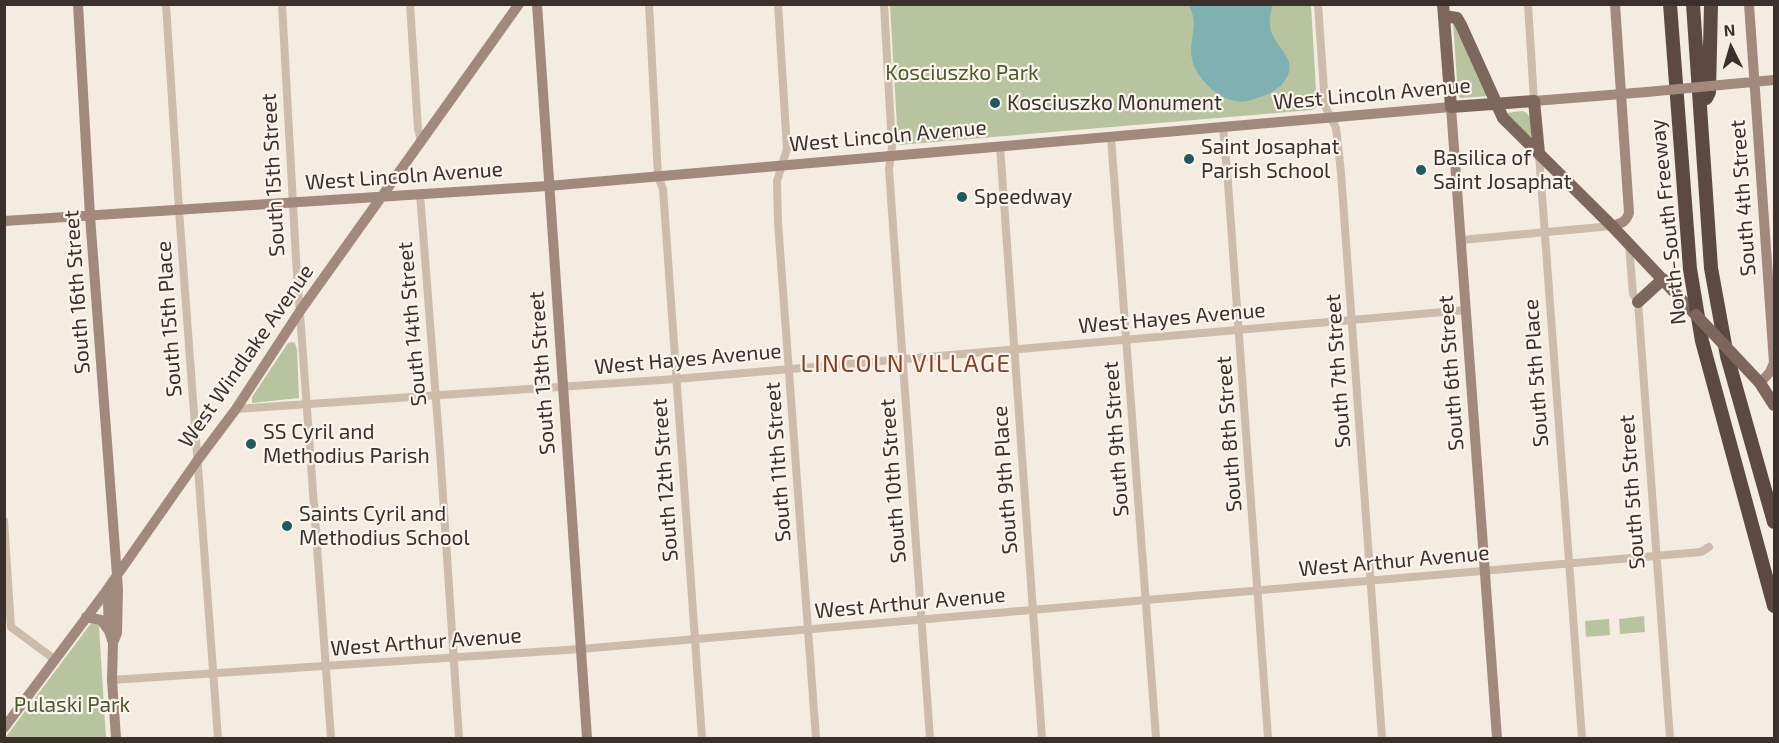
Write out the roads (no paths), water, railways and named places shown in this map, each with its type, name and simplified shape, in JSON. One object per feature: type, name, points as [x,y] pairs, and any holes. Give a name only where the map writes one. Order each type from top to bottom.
[{"type":"highway","points":[[1661,4],[1676,103]]},
{"type":"highway","name":"North-South Freeway","points":[[1670,4],[1690,269],[1702,341],[1774,606]]},
{"type":"highway","name":"North-South Freeway","points":[[1693,4],[1711,268],[1727,356],[1774,522]]},
{"type":"highway","points":[[1701,109],[1709,92],[1711,4]]},
{"type":"main road","points":[[1443,10],[1457,18],[1461,25],[1503,118],[1629,243],[1760,383],[1774,405]]},
{"type":"main road","name":"South 6th Street","points":[[1443,10],[1450,107]]},
{"type":"main road","name":"West Lincoln Avenue","points":[[1450,107],[1534,101]]},
{"type":"main road","name":"South 5th Place","points":[[1534,101],[1539,153]]},
{"type":"main road","points":[[1638,302],[1662,279]]},
{"type":"main road","points":[[1760,383],[1774,391]]},
{"type":"street","name":"South 16th Street","points":[[78,4],[90,216],[118,589],[117,633],[113,643],[112,680],[116,738]]},
{"type":"street","name":"South 15th Place","points":[[166,4],[218,738]]},
{"type":"street","name":"South 15th Street","points":[[282,4],[292,203],[331,738]]},
{"type":"street","points":[[410,4],[418,129],[421,141]]},
{"type":"street","name":"West Windlake Avenue","points":[[4,728],[236,409],[300,311],[519,4]]},
{"type":"street","name":"South 13th Street","points":[[537,4],[587,738]]},
{"type":"street","name":"South 12th Street","points":[[649,4],[658,176],[663,189],[702,738]]},
{"type":"street","name":"South 11th Street","points":[[778,4],[787,149],[777,181],[778,223],[816,738]]},
{"type":"street","name":"South 10th Street","points":[[884,4],[891,156],[889,169],[930,738]]},
{"type":"street","name":"South 7th Street","points":[[1318,4],[1325,106],[1336,128],[1340,165],[1382,738]]},
{"type":"street","name":"South 5th Place","points":[[1528,4],[1534,101]]},
{"type":"street","points":[[1461,240],[1612,226],[1627,219],[1629,213],[1615,4]]},
{"type":"street","name":"South 4th Street","points":[[1749,4],[1753,82],[1768,211],[1774,363],[1770,372],[1760,383]]},
{"type":"street","name":"West Lincoln Avenue","points":[[1534,101],[1774,80]]},
{"type":"street","name":"West Lincoln Avenue","points":[[4,221],[548,186],[1450,107]]},
{"type":"street","name":"South 6th Street","points":[[1450,107],[1497,738]]},
{"type":"street","name":"South 8th Street","points":[[1222,127],[1268,738]]},
{"type":"street","name":"South 9th Street","points":[[1111,137],[1156,738]]},
{"type":"street","name":"South 9th Place","points":[[1000,146],[1042,738]]},
{"type":"street","name":"South 5th Place","points":[[1539,153],[1582,738]]},
{"type":"street","name":"South 14th Street","points":[[420,194],[459,738]]},
{"type":"street","name":"South 5th Street","points":[[1629,243],[1633,294],[1638,302],[1670,738]]},
{"type":"street","name":"West Hayes Avenue","points":[[236,409],[676,379],[1466,310]]},
{"type":"street","points":[[4,521],[11,627],[54,658]]},
{"type":"street","name":"West Arthur Avenue","points":[[112,680],[581,649],[1570,564],[1701,552],[1708,547]]},
{"type":"street","name":"South 16th Street","points":[[113,643],[109,632],[108,597],[116,576]]},
{"type":"street","points":[[86,617],[100,620],[109,632]]},
{"type":"water","points":[[1189,5],[1273,5],[1270,28],[1289,64],[1289,72],[1282,84],[1267,95],[1247,101],[1229,99],[1215,92],[1202,80],[1194,66],[1191,45],[1194,20]]},
{"type":"place","name":"Kosciuszko Monument","points":[[995,103]]},
{"type":"place","name":"Saint Josaphat Parish School","points":[[1189,159]]},
{"type":"place","name":"Basilica of Saint Josaphat","points":[[1421,170]]},
{"type":"place","name":"Speedway","points":[[962,197]]},
{"type":"place","name":"SS Cyril and Methodius Parish","points":[[251,444]]},
{"type":"place","name":"Saints Cyril and Methodius School","points":[[287,526]]},
{"type":"district","name":"LINCOLN VILLAGE","points":[[906,364]]},
{"type":"park label","name":"Kosciuszko Park","points":[[962,73]]},
{"type":"park label","name":"Pulaski Park","points":[[72,705]]}]
